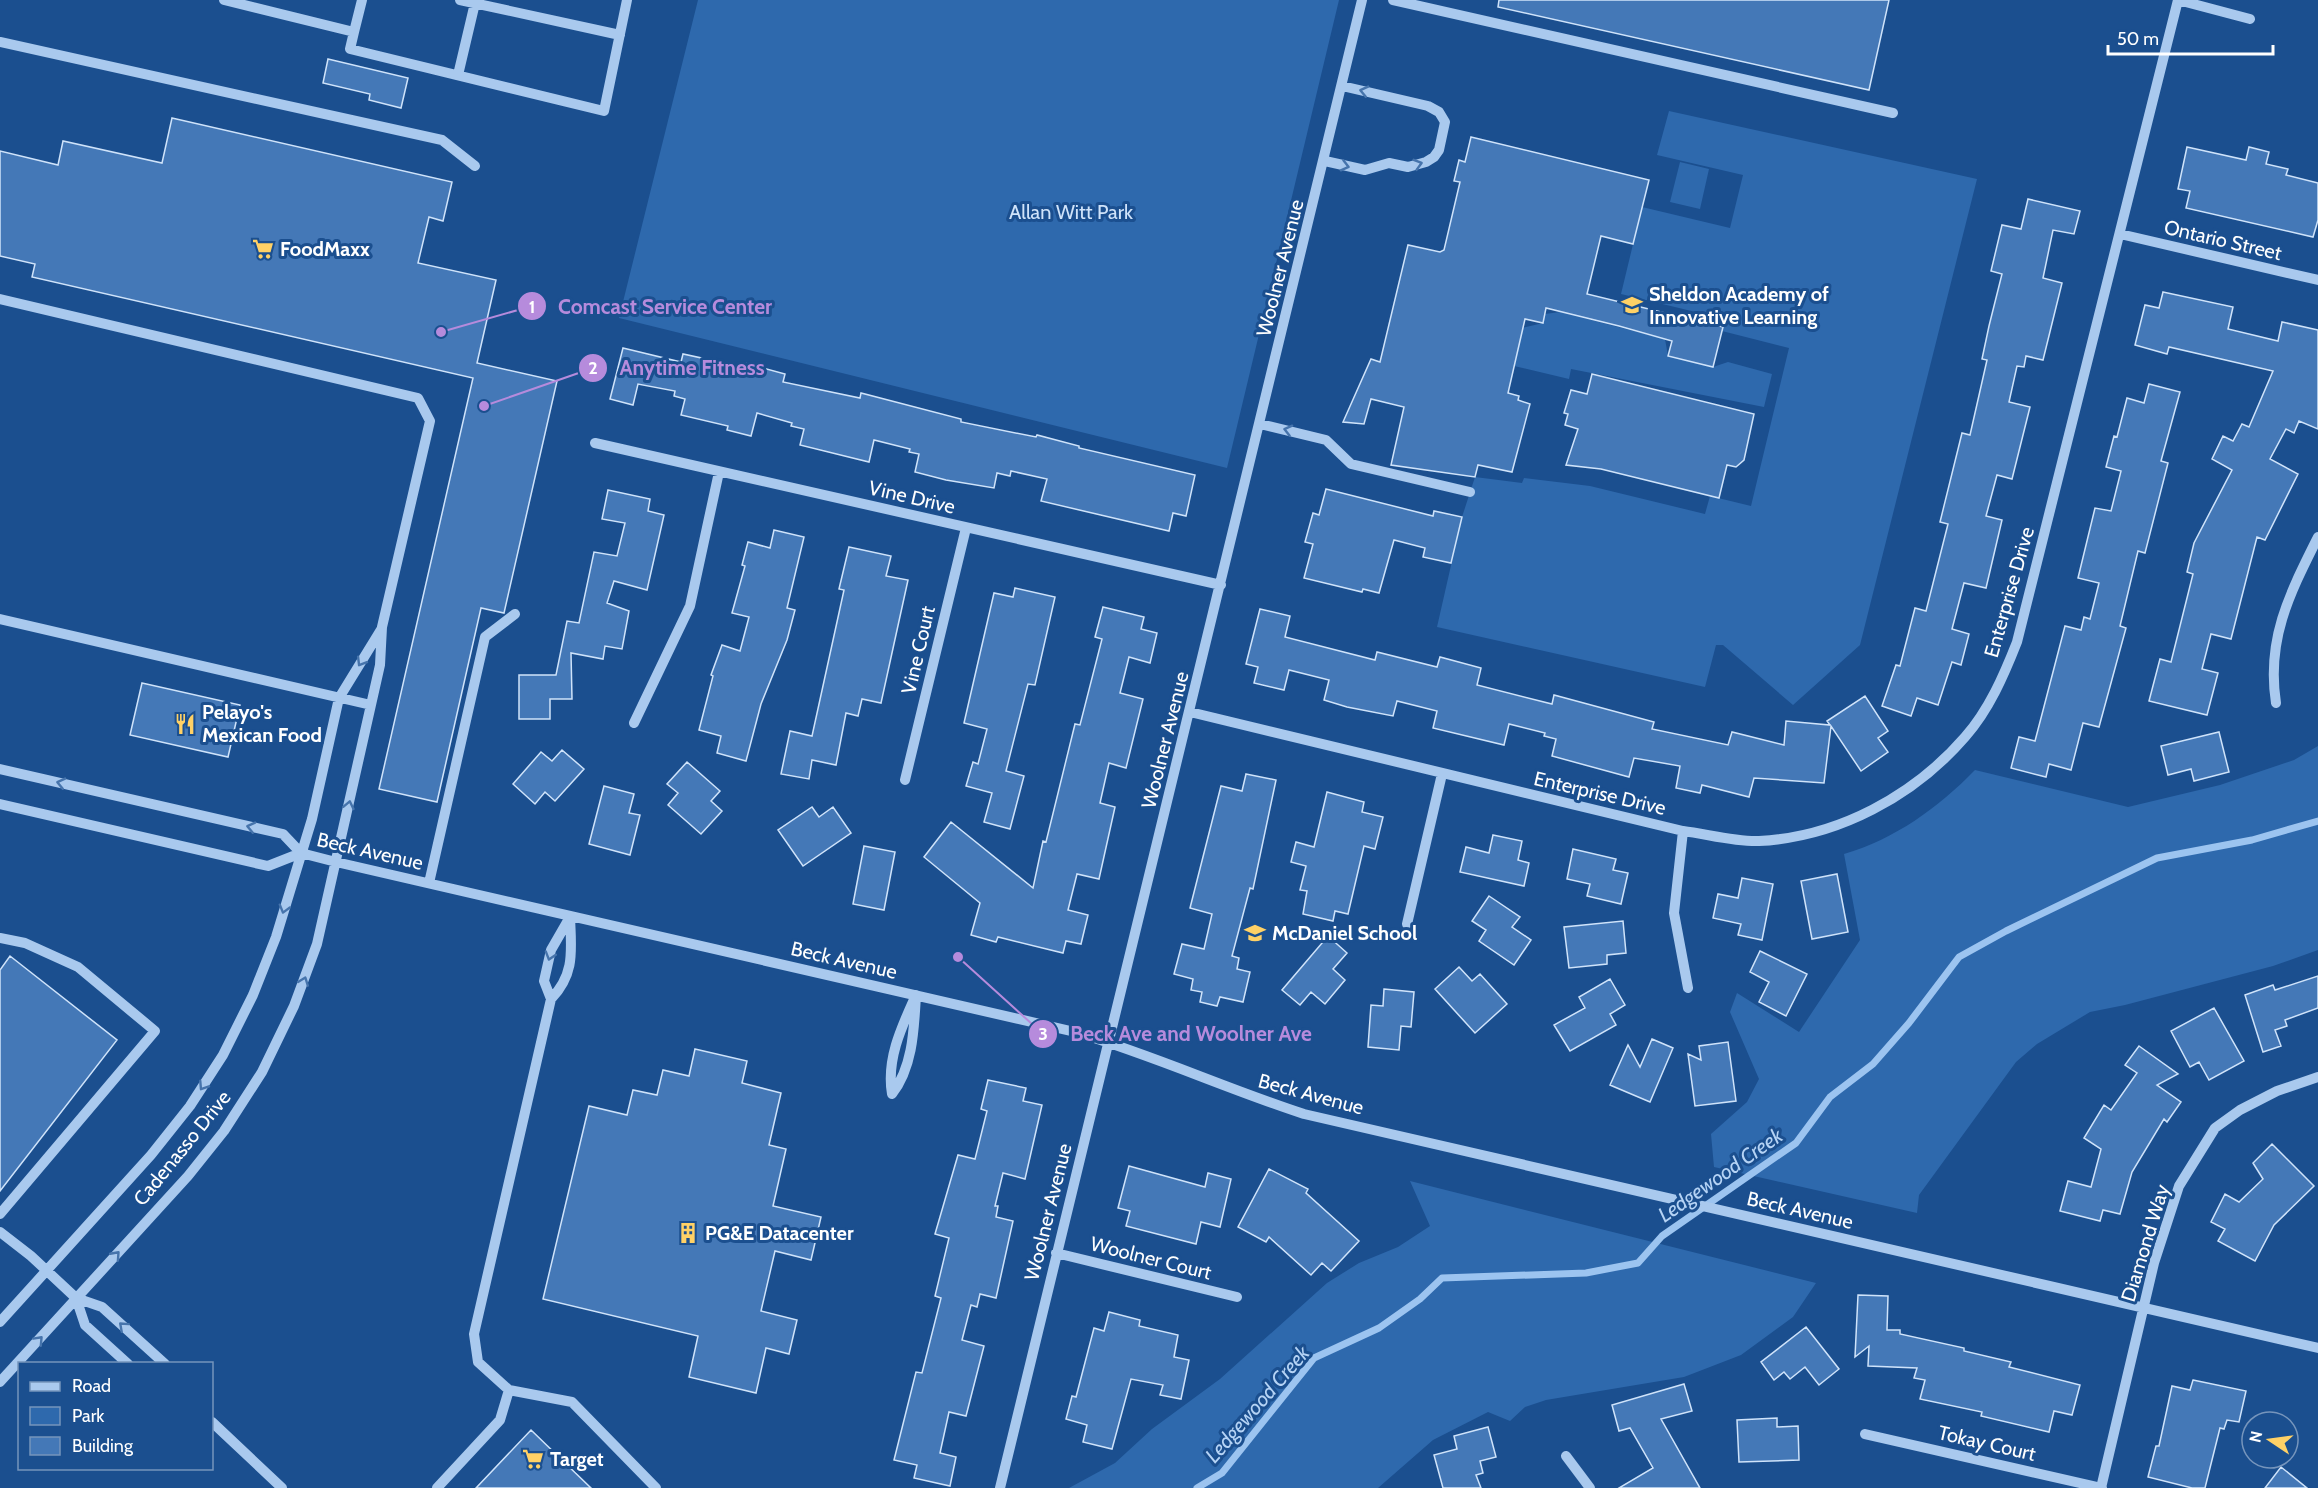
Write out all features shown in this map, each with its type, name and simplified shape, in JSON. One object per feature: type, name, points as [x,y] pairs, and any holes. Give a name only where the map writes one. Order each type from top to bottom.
[{"type":"street","points":[[224,0],[354,32]]},
{"type":"street","points":[[362,0],[350,49],[604,111],[627,0]]},
{"type":"street","points":[[460,0],[491,3],[620,34]]},
{"type":"street","name":"Woolner Avenue","points":[[1000,1488],[1325,161],[1362,0]]},
{"type":"street","points":[[1393,0],[1440,5],[1893,113]]},
{"type":"street","points":[[2178,0],[2250,19]]},
{"type":"street","name":"Enterprise Drive","points":[[1190,712],[1683,831],[1758,841],[1815,831],[1876,810],[1926,776],[1966,736],[1999,686],[2018,642],[2178,0]]},
{"type":"street","points":[[458,75],[475,3]]},
{"type":"street","points":[[0,42],[442,140],[476,166]]},
{"type":"street","points":[[1325,161],[1365,170],[1389,163],[1418,166],[1434,158],[1443,140],[1445,122],[1439,112],[1428,106],[1342,86]]},
{"type":"street","name":"Ontario Street","points":[[2120,234],[2318,280]]},
{"type":"street","points":[[0,299],[418,398],[430,421],[382,627]]},
{"type":"street","points":[[1260,424],[1326,440],[1351,464],[1470,492]]},
{"type":"street","name":"Vine Drive","points":[[595,443],[1221,585]]},
{"type":"street","points":[[634,723],[690,606],[719,472]]},
{"type":"street","name":"Vine Court","points":[[905,780],[966,528]]},
{"type":"street","points":[[2276,703],[2271,674],[2278,630],[2295,582],[2318,537]]},
{"type":"street","points":[[429,883],[485,638],[514,614]]},
{"type":"street","points":[[0,619],[371,705]]},
{"type":"street","name":"Cadenasso Drive","points":[[0,1322],[151,1155],[190,1106],[223,1055],[253,995],[276,937],[312,819],[339,698],[382,627]]},
{"type":"street","name":"Cadenasso Drive","points":[[18,1362],[188,1176],[224,1131],[262,1072],[306,978],[326,910],[380,664],[382,627]]},
{"type":"street","name":"Beck Avenue","points":[[0,769],[283,834],[301,853],[336,862],[1075,1032],[1145,1053],[1246,1095],[1304,1114],[2318,1348]]},
{"type":"street","points":[[1407,924],[1442,774]]},
{"type":"street","name":"Beck Avenue","points":[[0,804],[268,866],[301,853]]},
{"type":"street","points":[[1683,831],[1674,913],[1688,987]]},
{"type":"street","points":[[551,999],[544,981],[550,950],[570,916]]},
{"type":"street","points":[[570,916],[572,956],[564,985],[551,999],[474,1334],[478,1362],[509,1390],[572,1402],[656,1488]]},
{"type":"street","points":[[0,938],[25,943],[78,967],[155,1031],[0,1214]]},
{"type":"street","points":[[916,995],[914,1033],[903,1080],[892,1094],[889,1077],[900,1029],[916,995]]},
{"type":"street","name":"Diamond Way","points":[[2101,1488],[2157,1253],[2179,1186],[2215,1128],[2240,1110],[2277,1092],[2318,1077]]},
{"type":"street","points":[[0,1232],[47,1270],[76,1298],[102,1306],[163,1362]]},
{"type":"street","name":"Woolner Court","points":[[1056,1253],[1237,1297]]},
{"type":"street","points":[[76,1298],[85,1325],[126,1362]]},
{"type":"street","name":"Cadenasso Drive","points":[[0,1382],[18,1362]]},
{"type":"street","points":[[437,1488],[500,1420],[509,1390]]},
{"type":"street","points":[[213,1423],[282,1488]]},
{"type":"street","name":"Tokay Court","points":[[1865,1434],[2101,1488]]},
{"type":"street","points":[[1566,1456],[1590,1488]]},
{"type":"green space","name":"Allan Witt Park","points":[[698,0],[1339,0],[1227,468],[619,318]]},
{"type":"green space","points":[[1669,111],[1977,179],[1860,645],[1793,705],[1723,645],[1716,645],[1705,687],[1437,627],[1462,517],[1475,477],[1522,483],[1524,478],[1590,486],[1705,514],[1710,496],[1751,506],[1789,348],[1722,331],[1723,327],[1708,323],[1708,315],[1621,294],[1642,207],[1730,228],[1743,175],[1657,155]]},
{"type":"green space","points":[[1680,162],[1709,169],[1700,209],[1670,202]]},
{"type":"green space","points":[[1560,312],[1665,339],[1668,356],[1713,367],[1728,362],[1772,374],[1764,407],[1571,369],[1569,379],[1514,366],[1522,328],[1543,323],[1545,314]]},
{"type":"green space","points":[[2318,746],[2318,950],[2273,966],[2090,1012],[2037,1044],[2016,1062],[1919,1195],[1917,1213],[1714,1167],[1711,1134],[1747,1102],[1759,1079],[1730,1012],[1737,993],[1799,1032],[1860,940],[1844,854],[1881,840],[1915,821],[1975,770],[2128,807],[2220,785],[2294,760]]},
{"type":"green space","points":[[1410,1181],[1816,1283],[1793,1317],[1741,1355],[1684,1377],[1546,1400],[1525,1407],[1510,1421],[1488,1412],[1433,1440],[1378,1488],[1069,1488],[1115,1463],[1152,1429],[1220,1379],[1327,1283],[1359,1263],[1398,1247],[1430,1226]]},
{"type":"building","points":[[1499,0],[1889,0],[1869,90],[1498,7]]},
{"type":"building","points":[[328,59],[408,78],[401,108],[369,100],[370,94],[323,83]]},
{"type":"building","points":[[172,118],[452,182],[443,221],[429,217],[418,263],[496,280],[477,363],[557,381],[504,613],[481,608],[437,802],[379,789],[473,378],[32,277],[35,264],[0,256],[0,151],[58,165],[63,141],[162,163]]},
{"type":"building","points":[[1471,137],[1649,180],[1633,244],[1601,236],[1587,294],[1723,327],[1713,367],[1668,356],[1672,341],[1619,326],[1546,308],[1543,323],[1525,319],[1508,393],[1519,396],[1518,400],[1530,404],[1512,472],[1478,465],[1475,477],[1391,465],[1404,407],[1371,399],[1364,424],[1343,422],[1371,359],[1380,362],[1408,245],[1440,252],[1444,250],[1460,182],[1454,181],[1459,160],[1465,162]]},
{"type":"building","points":[[2187,147],[2246,160],[2249,147],[2269,152],[2266,164],[2288,169],[2286,175],[2318,183],[2318,220],[2313,237],[2186,208],[2190,191],[2178,189]]},
{"type":"building","points":[[2028,199],[2080,211],[2074,234],[2053,230],[2043,278],[2062,283],[2043,360],[2026,356],[2024,367],[2017,366],[2009,402],[2030,407],[2012,479],[1997,475],[1986,516],[2002,520],[1986,588],[1964,583],[1952,629],[1969,634],[1961,665],[1952,662],[1938,705],[1917,698],[1911,716],[1882,706],[1896,665],[1900,666],[1915,608],[1926,611],[1948,524],[1940,522],[1962,433],[1970,435],[1987,360],[1982,359],[2002,274],[1991,271],[2002,225],[2021,229]]},
{"type":"building","points":[[2163,292],[2233,307],[2228,329],[2278,341],[2282,322],[2318,330],[2318,429],[2299,421],[2294,433],[2286,429],[2270,459],[2298,474],[2265,540],[2257,537],[2231,639],[2211,634],[2202,669],[2218,673],[2207,715],[2149,701],[2160,659],[2171,662],[2193,574],[2187,572],[2194,543],[2232,470],[2212,459],[2223,436],[2233,441],[2242,424],[2249,427],[2273,371],[2169,347],[2167,354],[2135,345],[2145,305],[2159,308]]},
{"type":"building","points":[[623,348],[681,362],[683,354],[743,367],[744,363],[785,374],[783,382],[860,398],[861,393],[961,419],[961,422],[1036,437],[1037,435],[1079,446],[1079,448],[1195,475],[1186,516],[1173,513],[1169,531],[1041,501],[1047,479],[1011,471],[1010,476],[997,473],[994,488],[946,480],[915,472],[919,454],[909,452],[910,449],[874,440],[869,462],[800,445],[804,429],[791,426],[792,423],[757,413],[751,436],[727,430],[728,426],[681,415],[685,399],[674,396],[675,391],[638,384],[633,405],[610,399]]},
{"type":"building","points":[[1592,374],[1754,414],[1744,460],[1736,467],[1727,465],[1719,498],[1601,469],[1566,465],[1578,429],[1565,425],[1568,414],[1564,413],[1571,390],[1587,394]]},
{"type":"building","points":[[2149,384],[2180,392],[2161,461],[2168,463],[2145,553],[2138,551],[2120,626],[2126,628],[2099,727],[2083,723],[2071,770],[2049,764],[2046,777],[2011,768],[2019,737],[2035,741],[2065,626],[2081,630],[2084,617],[2090,619],[2099,583],[2078,578],[2095,508],[2111,511],[2121,471],[2106,467],[2114,436],[2117,437],[2127,398],[2144,403]]},
{"type":"building","points":[[1326,489],[1433,516],[1434,511],[1462,517],[1451,563],[1423,557],[1425,548],[1394,540],[1379,593],[1363,589],[1362,592],[1304,578],[1313,544],[1305,542],[1313,513],[1319,515]]},
{"type":"building","points":[[608,490],[650,499],[648,511],[664,515],[647,590],[614,581],[607,603],[629,611],[622,649],[605,646],[603,659],[571,653],[572,699],[550,699],[550,719],[519,719],[519,675],[556,675],[567,621],[579,623],[594,552],[617,556],[625,523],[602,519]]},
{"type":"building","points":[[774,530],[804,537],[787,608],[795,610],[787,640],[761,704],[746,761],[717,753],[721,736],[699,730],[713,676],[711,675],[722,645],[740,651],[749,617],[732,613],[745,566],[742,565],[748,542],[770,548]]},
{"type":"building","points":[[849,547],[891,556],[886,576],[908,580],[881,703],[862,699],[858,716],[846,713],[836,765],[812,760],[809,779],[781,774],[790,731],[812,736],[844,590],[839,589]]},
{"type":"building","points":[[1015,588],[1055,597],[1035,685],[1028,684],[1006,771],[1024,776],[1010,829],[984,822],[992,793],[966,786],[973,762],[978,764],[987,729],[964,723],[994,593],[1013,597]]},
{"type":"building","points":[[1103,607],[1144,617],[1141,629],[1157,633],[1150,663],[1129,657],[1120,693],[1143,699],[1126,768],[1109,763],[1100,803],[1115,807],[1099,879],[1077,874],[1068,910],[1088,915],[1081,944],[1066,941],[1063,953],[998,937],[996,942],[971,935],[980,903],[924,857],[951,822],[1033,888],[1043,841],[1046,842],[1075,724],[1080,725],[1102,639],[1095,637]]},
{"type":"building","points":[[1260,609],[1290,616],[1285,637],[1375,660],[1377,652],[1437,667],[1440,657],[1481,668],[1477,685],[1552,704],[1554,695],[1654,722],[1652,729],[1728,745],[1732,732],[1784,745],[1786,721],[1830,725],[1827,721],[1865,696],[1888,731],[1878,738],[1888,752],[1861,771],[1831,726],[1824,783],[1754,778],[1749,797],[1702,785],[1700,793],[1676,788],[1680,766],[1634,758],[1629,777],[1552,756],[1556,739],[1544,736],[1545,733],[1509,724],[1504,745],[1433,728],[1437,711],[1397,701],[1393,716],[1324,700],[1329,680],[1289,670],[1284,690],[1254,683],[1258,667],[1246,664]]},
{"type":"building","points":[[142,683],[240,705],[228,757],[130,735]]},
{"type":"building","points":[[2219,732],[2229,772],[2194,781],[2191,769],[2168,775],[2161,746]]},
{"type":"building","points":[[562,750],[584,769],[555,801],[545,792],[535,804],[513,784],[541,752],[552,761]]},
{"type":"building","points":[[687,762],[720,791],[711,801],[722,811],[701,834],[668,805],[678,793],[667,784]]},
{"type":"building","points":[[1246,774],[1276,780],[1253,889],[1250,888],[1232,956],[1239,958],[1237,969],[1250,972],[1243,1002],[1220,997],[1217,1006],[1200,1002],[1202,992],[1191,990],[1193,979],[1174,974],[1182,944],[1204,949],[1212,914],[1190,908],[1221,786],[1242,791]]},
{"type":"building","points":[[604,786],[634,794],[629,813],[640,815],[630,855],[589,844]]},
{"type":"building","points":[[1327,792],[1364,802],[1362,812],[1383,817],[1375,849],[1364,846],[1348,914],[1335,911],[1333,921],[1303,914],[1307,891],[1300,890],[1306,866],[1291,862],[1296,842],[1314,847]]},
{"type":"building","points":[[812,807],[819,817],[833,807],[851,833],[803,866],[778,830]]},
{"type":"building","points":[[1493,835],[1522,841],[1518,860],[1529,863],[1524,886],[1460,872],[1466,847],[1489,853]]},
{"type":"building","points":[[864,846],[895,852],[884,910],[853,904]]},
{"type":"building","points":[[1573,849],[1616,859],[1613,870],[1628,873],[1621,904],[1587,896],[1590,884],[1567,879]]},
{"type":"building","points":[[1837,874],[1848,932],[1812,939],[1801,881]]},
{"type":"building","points":[[1742,878],[1773,884],[1762,940],[1738,935],[1741,924],[1713,918],[1718,894],[1738,898]]},
{"type":"building","points":[[1489,896],[1520,917],[1512,927],[1531,940],[1514,965],[1479,941],[1486,930],[1472,921]]},
{"type":"building","points":[[1623,921],[1626,953],[1607,955],[1607,964],[1569,968],[1564,927]]},
{"type":"building","points":[[1328,936],[1347,953],[1333,969],[1345,980],[1325,1004],[1311,992],[1300,1005],[1282,990]]},
{"type":"building","points":[[1760,951],[1807,974],[1786,1016],[1759,1002],[1769,982],[1750,972]]},
{"type":"building","points":[[10,956],[117,1040],[0,1191],[0,970]]},
{"type":"building","points":[[1459,967],[1472,981],[1480,974],[1507,1004],[1475,1033],[1435,989]]},
{"type":"building","points":[[2318,976],[2318,1008],[2285,1020],[2287,1026],[2275,1030],[2281,1046],[2263,1052],[2245,995],[2273,985],[2275,990]]},
{"type":"building","points":[[1610,979],[1625,1005],[1610,1014],[1616,1025],[1570,1051],[1554,1025],[1585,1008],[1579,997]]},
{"type":"building","points":[[1384,989],[1414,992],[1411,1027],[1401,1026],[1399,1050],[1368,1047],[1371,1005],[1383,1006]]},
{"type":"building","points":[[2214,1008],[2244,1061],[2209,1080],[2199,1062],[2190,1067],[2171,1031]]},
{"type":"building","points":[[1652,1039],[1673,1048],[1650,1102],[1610,1085],[1628,1045],[1640,1067]]},
{"type":"building","points":[[1728,1042],[1736,1101],[1695,1106],[1688,1054],[1701,1060],[1699,1046]]},
{"type":"building","points":[[2139,1046],[2178,1074],[2157,1085],[2181,1102],[2167,1122],[2164,1119],[2132,1172],[2120,1214],[2103,1210],[2100,1221],[2060,1211],[2068,1181],[2091,1187],[2101,1149],[2084,1138],[2104,1105],[2111,1110],[2137,1073],[2125,1065]]},
{"type":"building","name":"PG&E Datacenter","points":[[695,1049],[747,1061],[742,1083],[781,1093],[769,1145],[786,1149],[773,1206],[821,1217],[811,1260],[775,1251],[761,1311],[797,1320],[789,1354],[766,1348],[756,1393],[689,1377],[698,1336],[543,1299],[589,1106],[627,1115],[633,1090],[657,1095],[663,1070],[689,1076]]},
{"type":"building","points":[[988,1080],[1026,1088],[1023,1101],[1042,1105],[1025,1179],[1003,1173],[995,1206],[998,1206],[996,1217],[1013,1221],[996,1298],[980,1294],[977,1307],[971,1305],[962,1340],[984,1346],[966,1416],[949,1412],[940,1453],[956,1457],[950,1486],[914,1478],[917,1465],[894,1460],[916,1372],[922,1373],[941,1298],[935,1296],[949,1238],[935,1234],[958,1155],[975,1159],[987,1111],[981,1109]]},
{"type":"building","points":[[2272,1144],[2314,1186],[2274,1225],[2255,1261],[2218,1241],[2225,1229],[2211,1222],[2225,1194],[2239,1202],[2263,1179],[2253,1163]]},
{"type":"building","points":[[1129,1166],[1205,1187],[1208,1173],[1231,1179],[1220,1227],[1201,1222],[1196,1244],[1126,1226],[1130,1211],[1118,1208]]},
{"type":"building","points":[[1269,1169],[1308,1189],[1306,1193],[1359,1241],[1331,1271],[1322,1263],[1311,1275],[1269,1237],[1266,1242],[1238,1227]]},
{"type":"building","points":[[1858,1295],[1888,1296],[1887,1330],[1900,1330],[1900,1334],[1964,1348],[1964,1351],[2011,1362],[2009,1367],[2080,1385],[2072,1415],[2054,1411],[2049,1432],[1981,1416],[1982,1412],[1920,1399],[1925,1380],[1914,1378],[1917,1368],[1868,1366],[1869,1346],[1855,1357]]},
{"type":"building","points":[[1109,1312],[1140,1320],[1139,1326],[1178,1335],[1174,1357],[1189,1360],[1181,1399],[1160,1395],[1163,1385],[1131,1379],[1112,1449],[1083,1442],[1087,1425],[1066,1419],[1072,1396],[1076,1397],[1094,1328],[1104,1331]]},
{"type":"building","points":[[1806,1327],[1839,1369],[1819,1385],[1805,1367],[1790,1379],[1784,1372],[1774,1380],[1761,1362]]},
{"type":"building","points":[[2193,1380],[2246,1391],[2239,1422],[2227,1420],[2224,1429],[2220,1428],[2205,1488],[2192,1488],[2148,1477],[2156,1446],[2159,1446],[2172,1386],[2190,1390]]},
{"type":"building","points":[[1684,1384],[1692,1411],[1661,1419],[1700,1488],[1619,1488],[1653,1468],[1630,1428],[1619,1431],[1612,1405]]},
{"type":"building","points":[[1777,1418],[1777,1427],[1798,1426],[1799,1460],[1739,1462],[1737,1420]]},
{"type":"building","points":[[1488,1427],[1496,1457],[1480,1461],[1483,1473],[1476,1475],[1481,1488],[1443,1488],[1434,1455],[1457,1449],[1454,1436]]},
{"type":"building","name":"Target","points":[[531,1430],[591,1488],[476,1488]]},
{"type":"building","points":[[2279,1470],[2285,1470],[2307,1488],[2265,1488]]},
{"type":"waterway","name":"Ledgewood Creek","points":[[1197,1488],[1222,1473],[1314,1358],[1379,1328],[1420,1299],[1442,1278],[1586,1273],[1638,1263],[1662,1236],[1796,1143],[1830,1097],[1873,1064],[1909,1023],[1959,957],[2006,931],[2157,858],[2252,840],[2318,821]]},
{"type":"place","name":"FoodMaxx","points":[[263,249]]},
{"type":"place","name":"Sheldon Academy of Innovative Learning","points":[[1632,305]]},
{"type":"place","name":"Comcast Service Center","points":[[441,332]]},
{"type":"place","name":"Anytime Fitness","points":[[484,406]]},
{"type":"place","name":"Pelayo's Mexican Food","points":[[185,724]]},
{"type":"place","name":"McDaniel School","points":[[1255,933]]},
{"type":"place","name":"Beck Ave and Woolner Ave","points":[[958,957]]},
{"type":"place","name":"PG&E Datacenter","points":[[688,1233]]},
{"type":"place","name":"Target","points":[[533,1459]]}]
